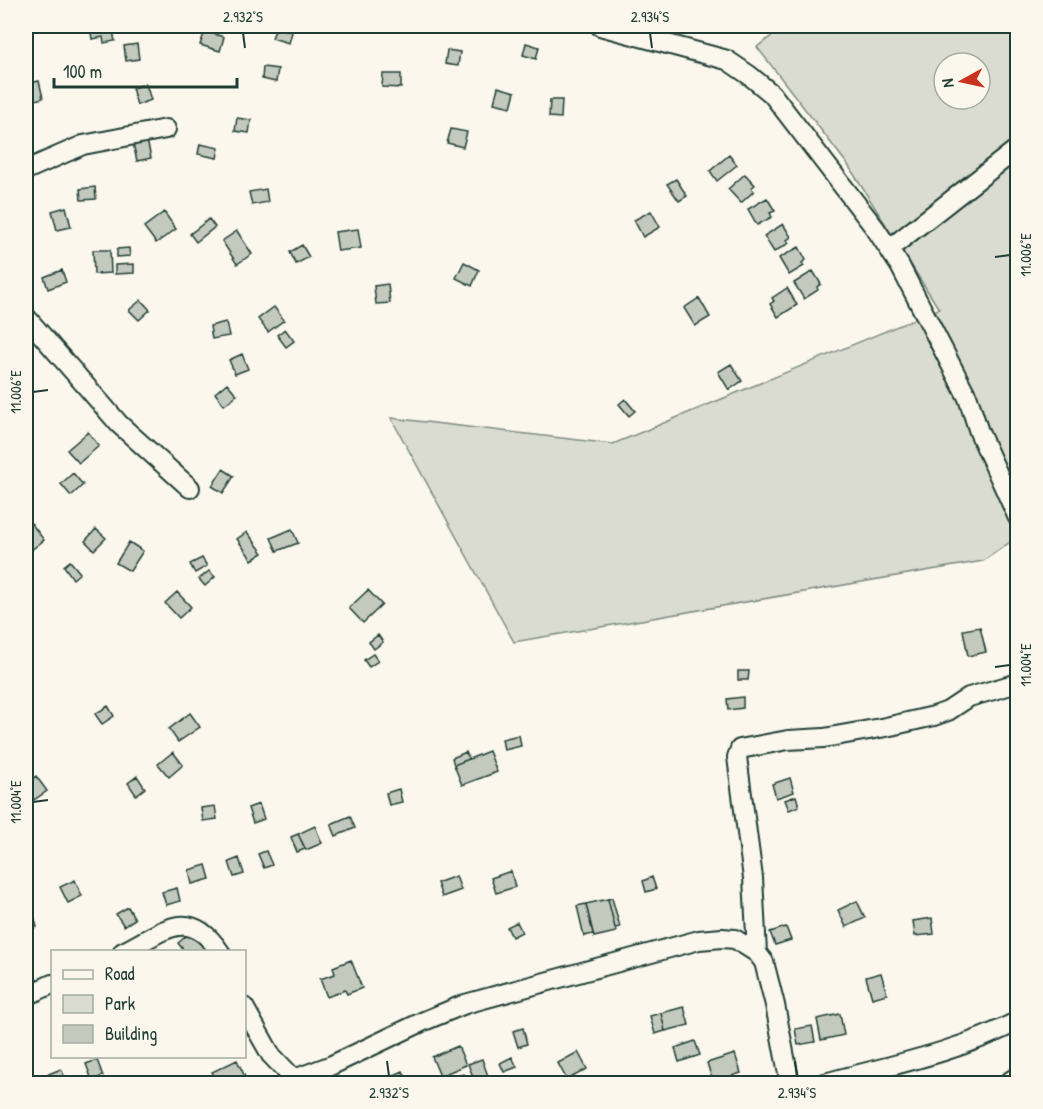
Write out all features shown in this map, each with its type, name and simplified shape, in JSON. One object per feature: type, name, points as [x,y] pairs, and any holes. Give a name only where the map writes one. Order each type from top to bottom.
[{"type":"street","points":[[600,26],[727,60],[772,94],[889,249],[938,337],[968,398],[979,432],[1017,518]]},
{"type":"street","points":[[26,170],[83,145],[166,129]]},
{"type":"street","points":[[889,249],[1017,148]]},
{"type":"street","points":[[26,317],[119,424],[190,488]]},
{"type":"street","points":[[757,953],[753,878],[737,752],[788,740],[824,738],[934,716],[948,711],[969,697],[1017,683]]},
{"type":"street","points":[[125,950],[166,928],[184,926],[207,935],[219,950]]},
{"type":"street","points":[[246,1011],[271,1055],[294,1079],[332,1065],[465,1004],[586,969],[699,940],[735,939],[757,953],[764,962],[789,1083]]},
{"type":"street","points":[[26,996],[51,984]]},
{"type":"street","points":[[821,1083],[912,1060],[988,1036],[1017,1021]]},
{"type":"street","points":[[1006,1083],[1017,1076]]},
{"type":"green space","points":[[785,26],[1017,26],[1017,537],[983,561],[514,642],[391,418],[613,444],[939,309],[848,165],[757,47]]},
{"type":"building","points":[[90,26],[112,26],[115,41],[104,43],[103,37],[92,39]]},
{"type":"building","points":[[276,27],[292,32],[289,43],[272,38]]},
{"type":"building","points":[[205,31],[224,37],[220,51],[200,45]]},
{"type":"building","points":[[526,43],[539,47],[536,59],[523,55]]},
{"type":"building","points":[[137,44],[139,59],[126,61],[124,46]]},
{"type":"building","points":[[447,50],[460,52],[458,66],[445,64]]},
{"type":"building","points":[[263,67],[278,69],[276,82],[262,79]]},
{"type":"building","points":[[383,74],[401,74],[401,88],[382,87]]},
{"type":"building","points":[[39,81],[43,98],[27,102],[26,84]]},
{"type":"building","points":[[146,84],[151,100],[137,105],[132,88]]},
{"type":"building","points":[[498,87],[515,92],[511,107],[494,103]]},
{"type":"building","points":[[550,100],[562,100],[561,118],[549,117]]},
{"type":"building","points":[[237,118],[251,120],[249,133],[235,131]]},
{"type":"building","points":[[451,129],[467,132],[463,147],[447,143]]},
{"type":"building","points":[[147,140],[151,158],[137,161],[133,143]]},
{"type":"building","points":[[200,144],[219,148],[217,158],[198,154]]},
{"type":"building","points":[[729,155],[737,165],[717,181],[710,171]]},
{"type":"building","points":[[745,174],[755,185],[751,188],[754,191],[741,203],[728,189]]},
{"type":"building","points":[[676,179],[687,196],[679,201],[667,184]]},
{"type":"building","points":[[95,187],[96,199],[81,200],[80,189]]},
{"type":"building","points":[[266,189],[268,202],[252,205],[249,192]]},
{"type":"building","points":[[767,198],[775,211],[770,213],[772,217],[757,225],[748,209]]},
{"type":"building","points":[[66,207],[71,227],[57,230],[52,211]]},
{"type":"building","points":[[651,211],[660,227],[643,237],[634,220]]},
{"type":"building","points":[[164,212],[176,229],[156,243],[144,227]]},
{"type":"building","points":[[209,219],[215,227],[196,242],[190,234]]},
{"type":"building","points":[[783,224],[791,237],[787,240],[789,243],[774,252],[764,236]]},
{"type":"building","points":[[358,229],[361,248],[338,251],[335,232]]},
{"type":"building","points":[[237,231],[252,254],[237,264],[222,241]]},
{"type":"building","points":[[302,245],[309,257],[296,264],[290,252]]},
{"type":"building","points":[[799,247],[806,260],[802,263],[804,266],[789,275],[779,258]]},
{"type":"building","points":[[129,248],[130,256],[117,257],[117,249]]},
{"type":"building","points":[[93,250],[110,250],[111,273],[94,274]]},
{"type":"building","points":[[464,262],[479,270],[472,286],[456,278]]},
{"type":"building","points":[[134,264],[134,273],[115,274],[115,265]]},
{"type":"building","points":[[62,270],[66,282],[48,289],[44,277]]},
{"type":"building","points":[[813,271],[821,284],[817,287],[818,290],[804,299],[794,283]]},
{"type":"building","points":[[388,284],[390,303],[376,304],[374,286]]},
{"type":"building","points":[[787,288],[797,305],[778,317],[770,304],[774,301],[772,298]]},
{"type":"building","points":[[699,298],[710,317],[695,326],[684,308]]},
{"type":"building","points":[[141,300],[150,310],[139,320],[129,310]]},
{"type":"building","points":[[274,307],[284,320],[268,332],[258,319]]},
{"type":"building","points":[[226,322],[229,336],[212,339],[210,326]]},
{"type":"building","points":[[285,329],[294,341],[286,347],[277,335]]},
{"type":"building","points":[[242,354],[248,369],[235,374],[229,360]]},
{"type":"building","points":[[731,364],[742,381],[729,390],[718,372]]},
{"type":"building","points":[[227,383],[237,395],[224,405],[215,393]]},
{"type":"building","points":[[625,399],[635,411],[629,416],[619,404]]},
{"type":"building","points":[[88,432],[99,446],[79,463],[67,450]]},
{"type":"building","points":[[223,469],[234,476],[223,493],[212,486]]},
{"type":"building","points":[[73,473],[83,485],[71,496],[61,484]]},
{"type":"building","points":[[31,523],[44,540],[30,551],[26,545],[26,527]]},
{"type":"building","points":[[96,529],[106,538],[94,550],[85,541]]},
{"type":"building","points":[[292,529],[298,543],[277,551],[271,538]]},
{"type":"building","points":[[247,532],[263,553],[252,560],[237,539]]},
{"type":"building","points":[[129,542],[143,551],[130,571],[116,563]]},
{"type":"building","points":[[202,558],[207,566],[195,573],[190,564]]},
{"type":"building","points":[[70,561],[80,573],[73,579],[64,566]]},
{"type":"building","points":[[209,571],[215,577],[205,586],[199,579]]},
{"type":"building","points":[[368,590],[382,605],[363,623],[349,608]]},
{"type":"building","points":[[177,592],[191,607],[179,618],[165,603]]},
{"type":"building","points":[[980,627],[986,652],[968,656],[963,630]]},
{"type":"building","points":[[378,635],[383,642],[374,649],[369,642]]},
{"type":"building","points":[[373,654],[378,661],[369,667],[364,660]]},
{"type":"building","points":[[738,671],[749,671],[748,680],[738,680]]},
{"type":"building","points":[[743,697],[743,708],[728,710],[727,699]]},
{"type":"building","points":[[108,706],[114,716],[102,724],[95,714]]},
{"type":"building","points":[[190,713],[200,727],[178,742],[169,729]]},
{"type":"building","points":[[519,735],[521,746],[504,750],[502,739]]},
{"type":"building","points":[[489,751],[497,772],[462,785],[454,765]]},
{"type":"building","points":[[173,752],[183,765],[169,777],[158,764]]},
{"type":"building","points":[[466,752],[469,759],[454,765],[452,758]]},
{"type":"building","points":[[36,776],[47,791],[34,800],[26,784]]},
{"type":"building","points":[[137,776],[145,788],[136,795],[128,783]]},
{"type":"building","points":[[790,778],[794,792],[776,798],[772,784]]},
{"type":"building","points":[[399,789],[402,802],[389,805],[386,793]]},
{"type":"building","points":[[796,796],[799,806],[789,810],[785,800]]},
{"type":"building","points":[[259,804],[264,819],[253,823],[248,808]]},
{"type":"building","points":[[215,806],[217,819],[203,821],[201,808]]},
{"type":"building","points":[[350,816],[355,828],[336,836],[331,824]]},
{"type":"building","points":[[315,826],[322,843],[306,850],[298,834]]},
{"type":"building","points":[[298,834],[305,849],[297,852],[291,837]]},
{"type":"building","points":[[266,851],[272,865],[264,868],[258,854]]},
{"type":"building","points":[[239,858],[244,874],[234,877],[229,862]]},
{"type":"building","points":[[206,865],[210,879],[192,884],[189,870]]},
{"type":"building","points":[[511,871],[515,887],[496,893],[491,878]]},
{"type":"building","points":[[456,876],[461,890],[442,897],[437,883]]},
{"type":"building","points":[[652,877],[656,889],[646,892],[643,881]]},
{"type":"building","points":[[75,880],[82,896],[68,903],[60,887]]},
{"type":"building","points":[[177,888],[180,901],[166,905],[162,892]]},
{"type":"building","points":[[612,898],[620,927],[615,928],[608,899]]},
{"type":"building","points":[[608,899],[616,932],[594,937],[586,904]]},
{"type":"building","points":[[857,901],[865,918],[846,927],[838,910]]},
{"type":"building","points":[[586,904],[593,934],[584,936],[577,906]]},
{"type":"building","points":[[128,907],[135,919],[124,926],[116,914]]},
{"type":"building","points":[[32,909],[37,927],[26,930],[26,910]]},
{"type":"building","points":[[932,918],[934,934],[915,936],[913,921]]},
{"type":"building","points":[[517,922],[522,932],[512,937],[507,927]]},
{"type":"building","points":[[786,927],[791,940],[775,945],[770,932]]},
{"type":"building","points":[[191,932],[205,950],[183,950],[178,943]]},
{"type":"building","points":[[351,960],[362,988],[347,994],[345,990],[327,997],[320,979],[335,974],[333,967]]},
{"type":"building","points":[[881,973],[887,994],[872,998],[866,977]]},
{"type":"building","points":[[684,1007],[689,1025],[665,1031],[661,1013]]},
{"type":"building","points":[[661,1013],[665,1031],[655,1034],[650,1016]]},
{"type":"building","points":[[840,1014],[844,1035],[821,1040],[817,1019]]},
{"type":"building","points":[[812,1026],[815,1042],[798,1045],[795,1029]]},
{"type":"building","points":[[523,1028],[527,1044],[518,1047],[513,1031]]},
{"type":"building","points":[[695,1041],[700,1055],[679,1062],[675,1048]]},
{"type":"building","points":[[458,1046],[466,1065],[440,1076],[432,1057]]},
{"type":"building","points":[[578,1052],[587,1069],[567,1080],[558,1063]]},
{"type":"building","points":[[735,1054],[741,1073],[713,1082],[707,1063]]},
{"type":"building","points":[[512,1057],[517,1067],[504,1072],[500,1063]]},
{"type":"building","points":[[482,1059],[489,1079],[476,1084],[468,1064]]},
{"type":"building","points":[[97,1060],[103,1076],[92,1080],[86,1064]]},
{"type":"building","points":[[237,1060],[245,1077],[231,1084],[218,1084],[212,1072]]},
{"type":"building","points":[[61,1069],[68,1084],[42,1084],[39,1078]]},
{"type":"building","points":[[403,1071],[409,1084],[382,1084],[381,1081]]},
{"type":"building","points":[[464,1074],[468,1084],[448,1084],[446,1079]]},
{"type":"building","points":[[684,1077],[685,1084],[657,1084],[657,1082]]}]
